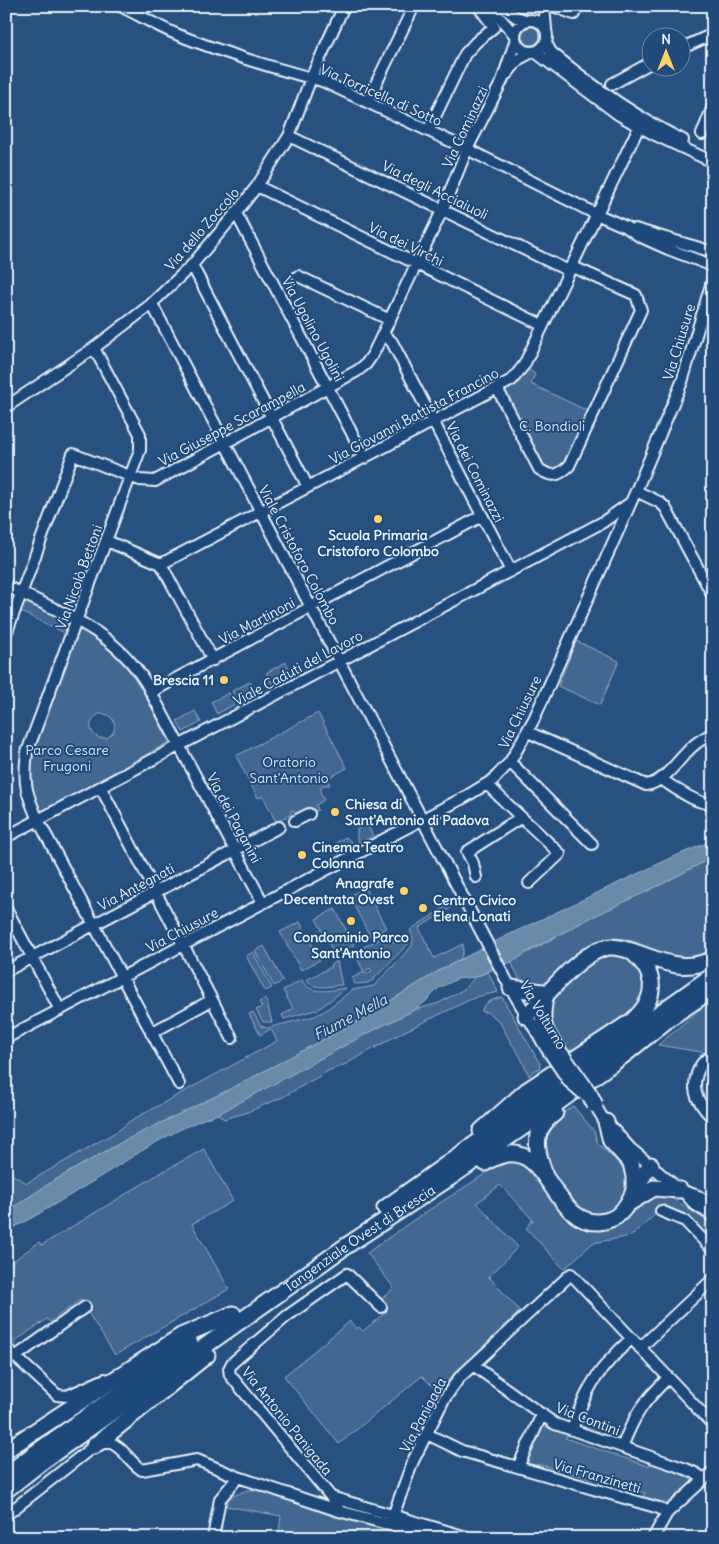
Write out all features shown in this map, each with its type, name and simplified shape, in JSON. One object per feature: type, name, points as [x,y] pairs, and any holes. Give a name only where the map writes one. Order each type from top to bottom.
[{"type":"highway","points":[[524,1013],[584,959],[602,948],[612,947],[631,951],[670,965],[679,966],[698,964],[713,958]]},
{"type":"highway","points":[[449,1162],[491,1121],[526,1091],[632,1021],[643,1011],[650,1000],[651,978],[645,964],[631,951]]},
{"type":"highway","name":"Tangenziale Ovest di Brescia","points":[[6,1490],[235,1318],[449,1162],[713,975]]},
{"type":"highway","points":[[510,987],[530,992],[547,992]]},
{"type":"highway","name":"Tangenziale Ovest di Brescia","points":[[6,1476],[31,1456],[235,1318],[451,1177],[624,1055],[671,1017],[713,989]]},
{"type":"highway","points":[[547,992],[543,1022],[550,1046],[590,1095],[595,1105]]},
{"type":"highway","points":[[544,1174],[537,1150],[537,1140],[542,1124],[653,1040],[671,1017]]},
{"type":"highway","points":[[606,1122],[611,1141],[631,1163],[634,1176],[633,1197]]},
{"type":"highway","points":[[390,1216],[422,1201],[500,1154],[513,1154],[524,1156],[544,1174],[574,1214],[587,1221],[609,1220],[620,1213],[654,1168]]},
{"type":"highway","points":[[633,1197],[654,1188],[682,1190]]},
{"type":"highway","points":[[6,1450],[181,1336],[235,1318]]},
{"type":"highway","points":[[94,1446],[202,1359],[235,1318]]},
{"type":"street","name":"Via Torricella di Sotto","points":[[120,6],[173,33],[207,46],[322,81],[467,149],[596,214]]},
{"type":"street","name":"Via dello Zoccolo","points":[[6,407],[94,348],[152,304],[192,265],[236,213],[258,186],[289,136],[311,78],[344,6]]},
{"type":"street","points":[[368,102],[414,6]]},
{"type":"street","points":[[428,131],[465,54],[476,42],[494,28],[478,6]]},
{"type":"street","points":[[489,6],[523,51],[532,52],[541,49],[546,43]]},
{"type":"street","points":[[502,6],[516,17],[539,22],[546,29]]},
{"type":"street","points":[[514,38],[520,23],[527,20],[543,6]]},
{"type":"street","points":[[543,6],[547,34],[546,43],[550,52],[603,93],[655,127],[713,154]]},
{"type":"street","points":[[553,6],[574,14],[577,6]]},
{"type":"street","points":[[692,43],[713,34]]},
{"type":"street","name":"Via Cominazzi","points":[[502,81],[514,38]]},
{"type":"street","points":[[532,52],[619,115],[653,134],[713,162]]},
{"type":"street","name":"Via Cominazzi","points":[[383,334],[443,209],[467,149],[502,81],[519,59],[532,52]]},
{"type":"street","points":[[612,84],[642,68]]},
{"type":"street","points":[[702,134],[713,106]]},
{"type":"street","name":"Via Giovanni Battista Francino","points":[[161,564],[512,380],[524,365],[636,132]]},
{"type":"street","name":"Via degli Acciaiuoli","points":[[289,136],[570,268],[636,295],[640,302],[641,310],[634,328],[569,466],[562,472],[555,475],[547,474],[539,469],[497,388]]},
{"type":"street","name":"Via dei Virchi","points":[[258,186],[542,325]]},
{"type":"street","name":"Via Ugolino Ugolini","points":[[236,213],[365,458]]},
{"type":"street","points":[[596,214],[668,249],[713,266]]},
{"type":"street","points":[[626,227],[642,230],[713,252]]},
{"type":"street","points":[[192,265],[308,487]]},
{"type":"street","points":[[298,276],[390,320]]},
{"type":"street","name":"Via Chiusure","points":[[6,1038],[487,784],[510,762],[528,732],[634,496],[682,382],[713,278]]},
{"type":"street","name":"Viale Cristoforo Colombo","points":[[152,304],[423,819]]},
{"type":"street","name":"Via Giuseppe Scarampella","points":[[22,594],[73,454],[140,480],[155,481],[357,371],[366,364],[383,334]]},
{"type":"street","name":"Via dei Cominazzi","points":[[383,334],[392,342],[512,571]]},
{"type":"street","name":"Via Nicolò Bettoni","points":[[94,348],[140,434],[140,450],[28,752],[25,769],[25,788],[38,820],[179,1084]]},
{"type":"street","points":[[634,496],[659,502],[665,507],[713,596]]},
{"type":"street","name":"Viale Caduti del Lavoro","points":[[6,837],[603,522],[626,507],[634,496]]},
{"type":"street","name":"Via Martinoni","points":[[150,692],[482,516]]},
{"type":"street","name":"Viale Caduti del Lavoro","points":[[603,522],[623,519]]},
{"type":"street","points":[[107,542],[161,564],[213,660]]},
{"type":"street","name":"Via dei Paganini","points":[[6,586],[94,629],[117,646],[136,668],[180,746],[263,903]]},
{"type":"street","points":[[6,634],[22,594]]},
{"type":"street","points":[[528,732],[646,784],[652,784],[661,779],[694,744],[713,733]]},
{"type":"street","points":[[510,762],[592,844]]},
{"type":"street","points":[[661,779],[701,803],[713,802]]},
{"type":"street","points":[[487,784],[520,818],[560,854],[529,883]]},
{"type":"street","points":[[101,788],[232,1038]]},
{"type":"street","points":[[295,821],[309,814]]},
{"type":"street","points":[[476,877],[473,863],[467,852],[520,818]]},
{"type":"street","name":"Via Volturno","points":[[423,819],[524,1013],[550,1046]]},
{"type":"street","name":"Via Antegnati","points":[[6,971],[279,827]]},
{"type":"street","points":[[6,908],[60,1010]]},
{"type":"street","points":[[151,1033],[212,1000]]},
{"type":"street","points":[[713,1056],[709,1057],[699,1066],[695,1081],[697,1098],[713,1118]]},
{"type":"street","points":[[595,1105],[606,1122],[630,1148],[682,1190],[694,1204],[713,1216]]},
{"type":"street","points":[[682,1190],[698,1196],[713,1206]]},
{"type":"street","points":[[661,1211],[684,1221],[713,1250]]},
{"type":"street","name":"Via Antonio Panigada","points":[[339,1510],[331,1497],[230,1375],[229,1369],[232,1364],[287,1316],[347,1274],[381,1307]]},
{"type":"street","name":"Via Panigada","points":[[391,1519],[413,1461],[450,1389],[473,1365],[571,1274],[631,1339]]},
{"type":"street","points":[[640,1348],[713,1279]]},
{"type":"street","points":[[15,1356],[84,1307]]},
{"type":"street","points":[[572,1430],[582,1401],[592,1382],[615,1354],[631,1339],[713,1424]]},
{"type":"street","points":[[6,1348],[57,1395],[67,1396],[133,1366]]},
{"type":"street","name":"Via Contini","points":[[473,1365],[555,1424],[686,1469],[704,1479]]},
{"type":"street","points":[[622,1447],[640,1407],[668,1378]]},
{"type":"street","points":[[518,1467],[542,1414]]},
{"type":"street","name":"Via Franzinetti","points":[[427,1434],[462,1451],[659,1508],[668,1513]]},
{"type":"street","points":[[6,1515],[94,1446],[108,1442],[113,1443],[142,1470],[197,1460],[238,1477],[339,1510],[391,1519],[470,1538]]},
{"type":"street","points":[[653,1538],[668,1513],[713,1471]]},
{"type":"street","points":[[213,1538],[220,1499],[238,1477]]},
{"type":"street","points":[[331,1497],[438,1538]]},
{"type":"green space","points":[[527,27],[535,27],[540,32],[538,43],[527,45],[522,40],[522,32]]},
{"type":"green space","name":"C. Bondioli","points":[[526,368],[535,374],[531,384],[590,412],[568,462],[554,471],[541,465],[501,390]]},
{"type":"green space","points":[[24,601],[71,623],[67,634],[19,611]]},
{"type":"green space","name":"Parco Cesare Frugoni","points":[[80,629],[97,640],[124,664],[143,692],[169,742],[40,813],[31,786],[30,758]],"holes":[[[99,714],[110,717],[115,725],[113,733],[107,738],[99,738],[91,729],[93,719]]]},
{"type":"green space","points":[[576,641],[619,661],[600,705],[558,686]]},
{"type":"green space","points":[[286,662],[292,674],[272,684],[266,673]]},
{"type":"green space","points":[[250,682],[256,693],[238,702],[232,691]]},
{"type":"green space","points":[[229,693],[235,704],[217,714],[211,702]]},
{"type":"green space","points":[[195,711],[201,722],[183,732],[177,721]]},
{"type":"green space","name":"Oratorio Sant'Antonio","points":[[318,713],[347,768],[327,779],[330,785],[324,785],[321,789],[324,800],[316,805],[318,810],[313,813],[310,809],[297,816],[293,810],[290,811],[292,814],[276,822],[263,796],[258,798],[236,756]]},
{"type":"green space","points":[[367,824],[373,836],[359,844],[357,829]]},
{"type":"green space","points":[[346,837],[355,846],[342,852],[337,842]]},
{"type":"green space","points":[[713,857],[713,951],[693,957],[680,958],[669,956],[629,940],[607,939],[592,947],[543,988],[522,984],[511,962],[586,920],[660,885]]},
{"type":"green space","points":[[365,888],[386,928],[370,936],[349,896]]},
{"type":"green space","points":[[453,902],[455,905],[419,928],[434,958],[463,944],[460,960],[440,970],[358,1021],[235,1087],[124,1141],[55,1180],[6,1212],[6,1171],[27,1183],[119,1130],[130,1121],[277,1041],[271,1029],[260,1035],[249,1014],[253,1012],[261,1026],[267,1028],[315,1016],[352,990],[374,986],[412,946],[413,938],[410,930]]},
{"type":"green space","points":[[335,909],[354,945],[335,955],[316,919]]},
{"type":"green space","points":[[300,922],[320,960],[301,970],[280,932]]},
{"type":"green space","points":[[389,934],[394,943],[408,936],[408,944],[373,980],[368,983],[355,984],[352,978],[364,972],[354,952]],"holes":[[[370,968],[372,971],[365,974],[364,972]]]},
{"type":"green space","points":[[264,946],[283,981],[274,986],[255,951]]},
{"type":"green space","points":[[253,952],[272,988],[265,991],[246,956]]},
{"type":"green space","points":[[618,953],[632,960],[642,976],[643,991],[641,999],[626,1016],[568,1057],[554,1035],[547,1009],[556,991],[594,959]]},
{"type":"green space","points":[[337,961],[342,985],[318,987],[313,986],[306,980],[331,967],[330,965]]},
{"type":"green space","points":[[488,972],[498,992],[476,997],[403,1032],[283,1097],[245,1113],[224,1119],[218,1114],[364,1035],[414,1010],[439,1003],[464,989],[475,977]]},
{"type":"green space","points":[[302,980],[306,985],[315,990],[328,991],[346,988],[319,1009],[284,1019],[282,1015],[293,1009],[283,990]]},
{"type":"green space","points":[[502,997],[540,1064],[539,1069],[533,1071],[529,1076],[520,1056],[499,1021],[487,1012],[482,1012],[486,1003]]},
{"type":"green space","points":[[713,998],[713,1054],[658,1045]]},
{"type":"green space","points":[[266,999],[272,1022],[263,1022],[256,1010],[262,1007],[259,1002]]},
{"type":"green space","points":[[573,1106],[594,1131],[598,1144],[626,1171],[628,1191],[616,1208],[611,1211],[600,1214],[586,1213],[572,1203],[543,1162],[541,1155],[547,1124]]},
{"type":"green space","points":[[204,1149],[233,1201],[192,1224],[229,1289],[115,1355],[80,1300],[50,1322],[47,1319],[14,1342],[16,1346],[13,1348],[6,1341],[6,1266],[39,1242],[42,1245],[162,1172]]},
{"type":"green space","points":[[515,1162],[524,1166],[539,1179],[562,1213],[570,1220],[585,1225],[587,1229],[602,1228],[615,1224],[630,1215],[648,1200],[667,1195],[713,1225],[713,1243],[685,1218],[658,1212],[631,1236],[593,1243],[564,1269],[526,1228],[533,1220],[500,1185],[477,1203],[518,1247],[489,1277],[520,1311],[437,1391],[422,1376],[339,1444],[284,1376],[350,1321],[356,1329],[359,1327],[363,1331],[387,1311],[379,1301],[394,1288],[367,1253],[415,1219],[496,1167]]},
{"type":"green space","points":[[542,1426],[568,1434],[565,1438],[648,1466],[652,1463],[686,1476],[692,1481],[692,1486],[668,1506],[643,1498],[645,1493],[537,1464],[537,1469],[524,1465]]},
{"type":"green space","points":[[247,1490],[256,1490],[416,1537],[278,1538],[281,1516],[226,1506],[229,1498]]},
{"type":"shaded area","points":[[713,838],[713,857],[660,885],[586,920],[525,953],[516,960],[475,977],[457,979],[439,988],[414,1010],[218,1114],[191,1124],[166,1137],[6,1232],[6,1212],[55,1180],[124,1141],[234,1087],[358,1021],[440,970],[506,936],[702,845]]},
{"type":"place","name":"Scuola Primaria Cristoforo Colombo","points":[[378,519]]},
{"type":"place","name":"Brescia 11","points":[[224,680]]},
{"type":"place","name":"Chiesa di Sant'Antonio di Padova","points":[[335,812]]},
{"type":"place","name":"Cinema Teatro Colonna","points":[[302,855]]},
{"type":"place","name":"Anagrafe Decentrata Ovest","points":[[404,891]]},
{"type":"place","name":"Centro Civico Elena Lonati","points":[[423,908]]},
{"type":"place","name":"Condominio Parco Sant'Antonio","points":[[351,921]]},
{"type":"water label","name":"Fiume Mella","points":[[350,1017]]}]
